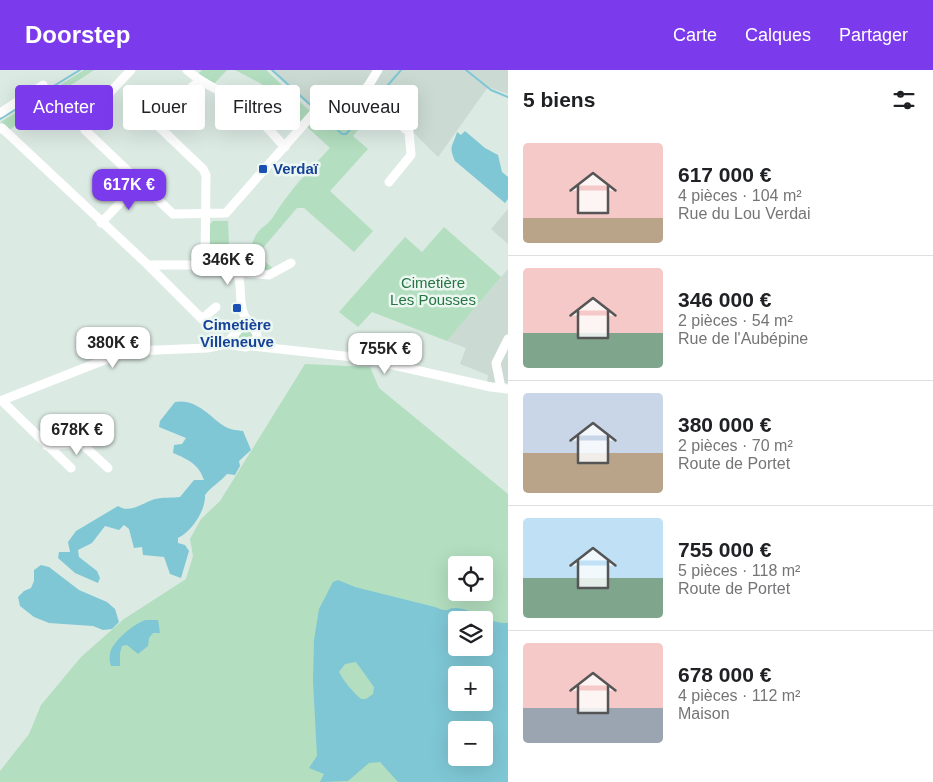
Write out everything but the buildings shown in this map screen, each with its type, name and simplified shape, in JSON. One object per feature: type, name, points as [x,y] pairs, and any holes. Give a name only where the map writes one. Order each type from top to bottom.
[{"type":"street","points":[[131,70],[85,119],[85,130],[173,214],[226,214],[310,117]]},
{"type":"street","points":[[187,70],[199,81],[236,101],[285,146]]},
{"type":"street","points":[[368,85],[378,70]]},
{"type":"street","points":[[199,81],[158,122],[158,126],[203,170],[207,184],[204,198],[205,264]]},
{"type":"street","points":[[0,113],[15,103]]},
{"type":"street","points":[[0,129],[2,128],[101,223],[148,265],[202,319],[216,307]]},
{"type":"street","points":[[389,182],[411,155],[409,132],[407,130]]},
{"type":"street","points":[[101,223],[137,181]]},
{"type":"street","points":[[148,265],[228,265],[238,272],[270,275],[291,263]]},
{"type":"street","points":[[238,272],[243,313],[238,331],[240,345]]},
{"type":"street","points":[[243,313],[266,346]]},
{"type":"street","points":[[226,344],[238,331],[251,326]]},
{"type":"street","points":[[252,346],[257,335]]},
{"type":"street","points":[[71,468],[1,401],[121,354],[146,349],[208,348],[226,344],[246,347],[266,346],[362,358],[504,389],[496,362],[508,339]]},
{"type":"street","points":[[47,446],[81,443],[108,468]]},
{"type":"shaded area","points":[[271,70],[508,70],[508,94],[488,87],[438,157],[411,130],[418,130],[418,85],[310,85],[310,106],[300,97],[300,85],[287,85]]},
{"type":"shaded area","points":[[337,130],[347,130],[342,135]]},
{"type":"shaded area","points":[[508,209],[508,244],[491,229]]},
{"type":"shaded area","points":[[508,269],[508,383],[487,382],[488,375],[460,364],[466,348],[447,341]]},
{"type":"green space","points":[[84,70],[94,70],[71,85],[60,85]]},
{"type":"green space","points":[[202,70],[227,70],[213,85],[198,74]]},
{"type":"green space","points":[[235,70],[266,70],[282,85],[262,85]]},
{"type":"green space","points":[[300,102],[310,111],[310,115],[302,124],[300,122]]},
{"type":"green space","points":[[15,113],[15,125],[10,130],[1,122]]},
{"type":"green space","points":[[310,130],[358,130],[353,136],[368,149],[330,191],[373,231],[354,252],[304,208],[297,208],[257,255],[275,270],[274,272],[239,267],[233,262],[210,259],[210,224],[213,221],[228,221],[229,244],[252,244],[257,233],[270,221],[286,198],[330,148]]},
{"type":"green space","name":"Cimetière Les Pousses","points":[[444,227],[501,277],[447,341],[372,312],[358,327],[339,312],[405,237],[422,252]]},
{"type":"green space","points":[[248,329],[254,334],[253,342],[241,343],[238,336],[240,332]]},
{"type":"green space","points":[[305,364],[370,367],[379,388],[508,494],[508,782],[0,782],[0,771],[29,734],[41,705],[81,657],[124,619],[186,579],[193,556],[190,539],[201,519],[220,501]]},
{"type":"water","points":[[465,131],[485,148],[498,155],[502,172],[508,177],[508,199],[505,203],[455,161],[452,146],[457,132],[461,135]]},
{"type":"water","points":[[183,401],[196,405],[226,427],[243,431],[251,450],[239,461],[240,466],[235,475],[227,474],[205,495],[205,501],[197,520],[178,538],[178,543],[185,545],[189,551],[181,578],[170,574],[164,557],[143,555],[142,547],[134,548],[129,529],[124,525],[119,530],[105,526],[92,543],[78,550],[79,557],[97,571],[100,578],[98,583],[75,573],[58,558],[59,552],[70,552],[68,542],[76,531],[118,506],[127,509],[155,499],[180,497],[194,480],[204,480],[196,466],[173,453],[174,445],[182,444],[186,438],[159,427],[160,421],[175,402]]},
{"type":"water","points":[[41,565],[49,567],[79,590],[107,602],[115,609],[119,622],[112,629],[103,630],[93,626],[49,623],[34,617],[20,606],[18,597],[24,591],[31,588],[34,581],[34,570]]},
{"type":"water","points":[[338,580],[355,587],[443,610],[457,608],[469,611],[448,611],[448,656],[493,656],[493,620],[508,623],[508,782],[398,782],[380,762],[369,763],[348,781],[320,782],[324,774],[309,768],[317,756],[313,681],[314,640],[319,609],[333,582]],"holes":[[[356,662],[374,687],[373,694],[366,699],[361,699],[339,672],[345,664]]]},
{"type":"water","points":[[146,620],[158,620],[160,633],[153,633],[149,638],[148,646],[138,654],[127,645],[122,646],[120,666],[111,666],[111,649],[119,638],[130,628]]},
{"type":"waterway","points":[[0,119],[80,70]]},
{"type":"waterway","points":[[272,70],[310,104]]},
{"type":"waterway","points":[[388,85],[401,70]]},
{"type":"waterway","points":[[466,70],[491,90],[508,97]]},
{"type":"waterway","points":[[338,130],[342,134],[346,134],[350,130]]},
{"type":"place","name":"Verdaï","points":[[263,169]]},
{"type":"place","name":"Cimetière Villeneuve","points":[[237,308]]}]
